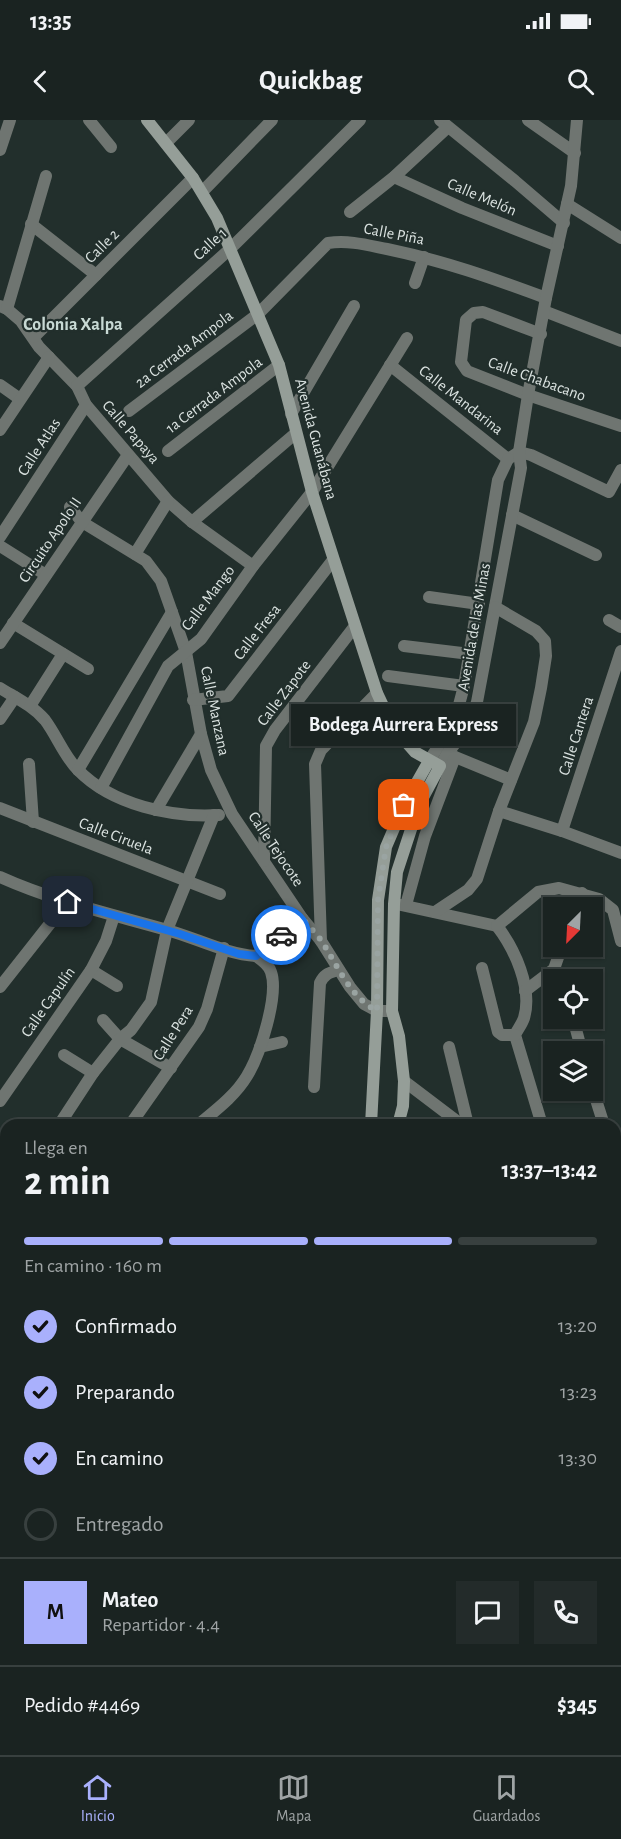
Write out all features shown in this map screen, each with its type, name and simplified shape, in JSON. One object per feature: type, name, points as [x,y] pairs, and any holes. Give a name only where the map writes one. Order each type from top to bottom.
[{"type":"street","points":[[0,150],[10,120]]},
{"type":"street","points":[[89,120],[111,147]]},
{"type":"street","name":"Avenida Guanábana","points":[[147,120],[193,178],[217,218],[279,366],[312,492],[377,693],[393,727],[415,752],[434,764]]},
{"type":"street","points":[[166,142],[189,120]]},
{"type":"street","points":[[202,192],[272,120]]},
{"type":"street","name":"Calle 1","points":[[77,386],[230,249],[360,120]]},
{"type":"street","points":[[528,120],[574,153]]},
{"type":"street","name":"Avenida de las Minas","points":[[370,1119],[377,1011],[378,900],[386,847],[404,805],[434,764],[451,755],[469,725],[477,702],[521,468],[519,452],[528,395],[564,223],[574,153],[576,120]]},
{"type":"street","points":[[350,212],[394,177],[444,123],[564,223]]},
{"type":"street","points":[[4,307],[46,176]]},
{"type":"street","name":"Calle Melón","points":[[394,177],[462,208],[558,246]]},
{"type":"street","name":"Calle 2","points":[[34,337],[193,178]]},
{"type":"street","points":[[567,204],[621,238]]},
{"type":"street","points":[[31,224],[96,275]]},
{"type":"street","name":"Calle Piña","points":[[258,314],[328,243],[344,241],[461,267],[621,341]]},
{"type":"street","points":[[415,283],[424,257]]},
{"type":"street","points":[[291,414],[354,306]]},
{"type":"street","name":"Calle Papaya","points":[[4,307],[21,321],[39,347],[77,386],[86,405],[168,501],[192,522],[253,566]]},
{"type":"street","name":"Calle Chabacano","points":[[541,334],[483,312],[474,313],[466,320],[461,362],[468,371],[528,395],[621,426]]},
{"type":"street","name":"2a Cerrada Ampola","points":[[129,411],[258,314]]},
{"type":"street","points":[[312,492],[407,338]]},
{"type":"street","points":[[0,430],[49,357]]},
{"type":"street","name":"Calle Mandarina","points":[[390,365],[508,459],[519,452]]},
{"type":"street","name":"1a Cerrada Ampola","points":[[168,451],[279,366]]},
{"type":"street","points":[[0,385],[20,399]]},
{"type":"street","name":"Calle Atlas","points":[[0,537],[86,405]]},
{"type":"street","points":[[192,522],[296,433]]},
{"type":"street","points":[[519,452],[609,492],[621,470]]},
{"type":"street","name":"Circuito Apolo II","points":[[0,643],[128,455]]},
{"type":"street","name":"Avenida de las Minas","points":[[400,1119],[403,1106],[404,1081],[399,1036],[392,1011],[400,904],[398,872],[410,830],[434,764],[455,720],[464,686],[479,604],[498,480],[508,459]]},
{"type":"street","name":"Calle Mango","points":[[101,788],[168,666],[201,639],[253,566],[312,492]]},
{"type":"street","points":[[135,554],[168,501]]},
{"type":"street","name":"Calle Manzana","points":[[70,507],[82,522],[146,561],[161,581],[186,652],[201,734],[212,770],[232,814]]},
{"type":"street","points":[[512,515],[596,555]]},
{"type":"street","points":[[0,546],[46,575]]},
{"type":"street","name":"Calle Fresa","points":[[193,700],[228,696],[333,560]]},
{"type":"street","points":[[429,597],[479,604]]},
{"type":"street","points":[[435,912],[468,890],[477,879],[498,811],[534,722],[546,656],[545,641],[536,632],[495,607]]},
{"type":"street","points":[[78,770],[172,612]]},
{"type":"street","points":[[609,620],[621,627]]},
{"type":"street","points":[[14,623],[88,669]]},
{"type":"street","name":"Calle Zapote","points":[[264,861],[266,746],[275,730],[355,626]]},
{"type":"street","points":[[404,646],[470,654]]},
{"type":"street","name":"Calle Cantera","points":[[562,831],[621,651]]},
{"type":"street","points":[[30,706],[63,654]]},
{"type":"street","points":[[388,676],[464,686]]},
{"type":"street","name":"Calle Tejocote","points":[[0,688],[30,706],[45,720],[78,770],[101,788],[123,799],[156,810],[184,814],[232,814],[302,918],[321,941],[338,970],[364,1004],[377,1011]]},
{"type":"street","points":[[321,941],[315,764],[321,750],[377,693]]},
{"type":"street","points":[[0,719],[15,698]]},
{"type":"street","points":[[156,810],[201,734]]},
{"type":"street","points":[[511,780],[451,755],[400,904],[497,926],[509,942],[516,956],[526,1003],[524,1018],[515,1035],[540,1119]]},
{"type":"street","points":[[29,764],[33,822]]},
{"type":"street","name":"Calle Ciruela","points":[[0,808],[220,894]]},
{"type":"street","points":[[498,811],[621,853]]},
{"type":"street","points":[[63,1119],[93,1073],[120,1038],[131,1030],[151,1002],[167,930],[214,815]]},
{"type":"street","points":[[0,877],[68,902],[167,930],[239,954],[256,956],[266,964],[272,973],[272,989],[269,1019],[260,1047],[247,1076],[225,1103],[205,1119]]},
{"type":"street","points":[[497,926],[538,892],[559,888],[599,899],[613,910],[621,941]]},
{"type":"street","points":[[581,897],[582,893]]},
{"type":"street","points":[[0,987],[6,969],[68,902]]},
{"type":"street","name":"Calle Capulín","points":[[0,1101],[91,970],[106,941],[114,916]]},
{"type":"street","points":[[256,956],[302,918]]},
{"type":"street","name":"Calle Pera","points":[[134,1119],[199,1027],[207,1009],[224,948]]},
{"type":"street","points":[[554,969],[558,957]]},
{"type":"street","points":[[482,968],[498,1032],[502,1035],[515,1035]]},
{"type":"street","points":[[91,970],[117,986]]},
{"type":"street","points":[[314,1087],[320,983],[322,977],[338,970]]},
{"type":"street","points":[[525,991],[543,977]]},
{"type":"street","points":[[377,1011],[392,1011]]},
{"type":"street","points":[[103,1020],[120,1038],[171,1068]]},
{"type":"street","points":[[260,1047],[282,1042]]},
{"type":"street","points":[[449,1047],[467,1119]]},
{"type":"street","points":[[64,1055],[93,1073]]},
{"type":"street","points":[[404,1081],[454,1119]]},
{"type":"street","points":[[596,1101],[602,1119]]},
{"type":"way so far","points":[[281,935],[302,918],[321,941],[350,987],[364,1004],[377,1011],[378,900],[386,847],[404,805]]},
{"type":"place","name":"Bodega Aurrera Express","points":[[404,805]]},
{"type":"district","name":"Colonia Xalpa","points":[[73,325]]},
{"type":"route","points":[[68,902],[180,934],[239,954],[256,956],[281,935]]}]
